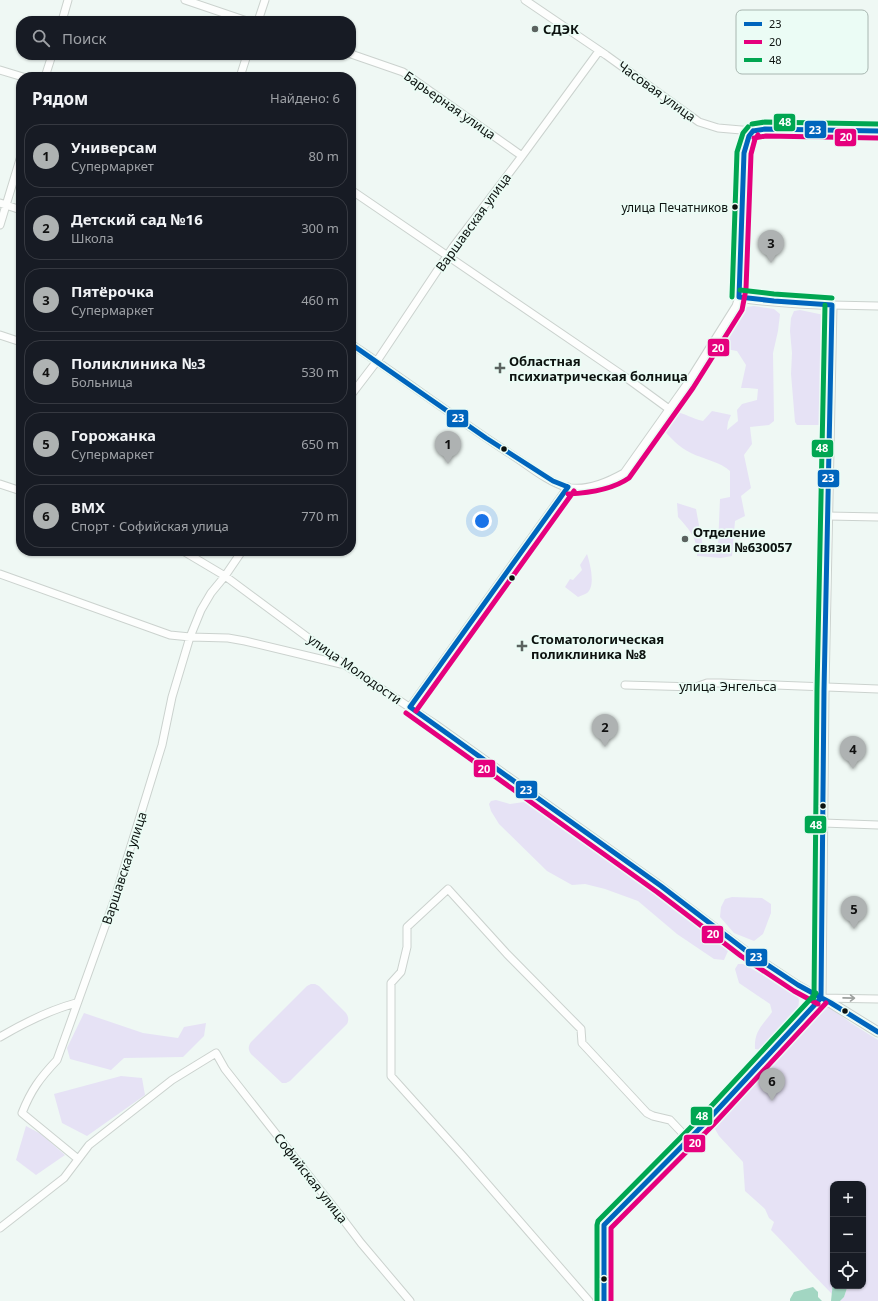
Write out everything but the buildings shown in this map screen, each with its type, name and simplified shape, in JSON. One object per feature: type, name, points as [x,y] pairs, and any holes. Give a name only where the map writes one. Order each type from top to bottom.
[{"type":"main road","name":"Часовая улица","points":[[753,131],[765,129],[878,131]]},
{"type":"main road","points":[[604,1301],[604,1225],[688,1139],[821,998],[821,904],[824,823],[824,687],[832,305],[758,300],[739,296],[744,153],[749,136],[753,131]]},
{"type":"main road","points":[[821,998],[832,1003],[878,1032]]},
{"type":"street","points":[[63,16],[68,0]]},
{"type":"street","points":[[185,0],[232,16]]},
{"type":"street","points":[[260,16],[265,0]]},
{"type":"street","name":"Часовая улица","points":[[525,0],[699,122],[718,128],[753,131]]},
{"type":"street","name":"Варшавская улица","points":[[356,388],[377,361],[447,256],[599,51]]},
{"type":"street","name":"Барьерная улица","points":[[356,56],[403,72],[522,156]]},
{"type":"street","points":[[47,72],[50,60]]},
{"type":"street","points":[[242,72],[245,60]]},
{"type":"street","points":[[0,70],[16,75]]},
{"type":"street","points":[[0,225],[3,204],[16,169]]},
{"type":"street","points":[[356,193],[628,379],[669,409]]},
{"type":"street","points":[[3,204],[16,208]]},
{"type":"street","points":[[356,347],[491,441],[553,481],[568,487],[583,487],[610,481],[624,473],[687,384],[736,306],[739,296]]},
{"type":"street","points":[[832,305],[878,306]]},
{"type":"street","points":[[0,335],[16,340]]},
{"type":"street","points":[[0,484],[16,489]]},
{"type":"street","points":[[410,707],[568,487]]},
{"type":"street","points":[[828,516],[878,517]]},
{"type":"street","name":"улица Молодости","points":[[191,556],[225,576],[345,665],[410,707],[662,886],[745,950],[798,985],[821,998]]},
{"type":"street","name":"Варшавская улица","points":[[78,1159],[22,1113],[26,1101],[39,1079],[57,1060],[76,1003],[114,902],[162,745],[172,698],[190,637],[201,610],[211,593],[239,556]]},
{"type":"street","points":[[0,574],[170,635],[245,640],[345,665]]},
{"type":"street","name":"улица Энгельса","points":[[625,684],[696,687],[706,684],[721,683],[878,689]]},
{"type":"street","points":[[824,823],[878,825]]},
{"type":"street","points":[[589,1301],[463,1156],[391,1076],[391,983],[401,972],[407,947],[407,927],[448,889],[507,954],[581,1029],[582,1043],[647,1113],[670,1120],[688,1139]]},
{"type":"street","points":[[821,998],[878,999]]},
{"type":"street","points":[[0,1037],[62,1007],[76,1003]]},
{"type":"street","name":"Софийская улица","points":[[78,1159],[89,1145],[166,1085],[216,1053],[225,1069],[335,1208],[360,1243],[410,1301]]},
{"type":"street","points":[[0,1228],[64,1178],[78,1159]]},
{"type":"shaded area","points":[[754,306],[774,309],[780,314],[773,353],[774,421],[769,425],[750,427],[752,444],[744,455],[751,488],[741,496],[745,516],[735,521],[732,556],[721,558],[697,556],[695,540],[678,517],[677,503],[696,509],[703,547],[718,546],[720,499],[730,497],[730,471],[722,465],[686,451],[674,442],[661,427],[665,419],[674,413],[684,414],[703,421],[712,411],[731,415],[727,430],[738,421],[737,410],[742,404],[757,400],[758,389],[741,388],[746,365],[737,351],[720,348],[720,344],[739,312],[746,307]]},
{"type":"shaded area","points":[[800,310],[824,315],[822,342],[823,374],[826,399],[824,421],[820,425],[797,425],[795,422],[791,374],[792,353],[790,331],[791,318],[794,311]]},
{"type":"shaded area","points":[[587,554],[592,574],[590,590],[578,597],[565,587],[570,579],[573,580],[582,570],[580,565]]},
{"type":"shaded area","points":[[496,800],[510,804],[524,802],[532,804],[613,859],[722,941],[728,951],[724,960],[714,959],[677,934],[638,901],[605,889],[585,884],[572,885],[547,871],[499,824],[491,811],[489,804],[491,801]]},
{"type":"shaded area","points":[[732,897],[762,898],[771,904],[771,913],[763,934],[754,941],[734,933],[720,917],[721,907],[725,899]]},
{"type":"shaded area","points":[[738,964],[743,964],[796,993],[799,1000],[798,1012],[762,1050],[755,1049],[755,1043],[759,1029],[772,1012],[770,1004],[739,983],[735,969]]},
{"type":"shaded area","points":[[311,984],[319,986],[346,1013],[348,1022],[290,1081],[282,1083],[251,1054],[249,1045],[307,986]]},
{"type":"shaded area","points":[[819,1004],[825,1004],[878,1040],[878,1301],[840,1301],[844,1297],[847,1289],[866,1289],[866,1181],[830,1181],[830,1289],[832,1289],[832,1294],[771,1230],[774,1222],[769,1218],[765,1209],[745,1191],[743,1162],[719,1136],[711,1122]]},
{"type":"shaded area","points":[[84,1013],[143,1033],[178,1038],[184,1027],[206,1023],[204,1036],[183,1057],[124,1058],[111,1070],[70,1059],[67,1048]]},
{"type":"shaded area","points":[[121,1076],[142,1078],[145,1095],[87,1136],[62,1123],[54,1094]]},
{"type":"shaded area","points":[[26,1126],[41,1134],[65,1155],[36,1175],[16,1160]]},
{"type":"shaded area","points":[[813,1287],[818,1292],[818,1297],[822,1301],[790,1301],[794,1292]]},
{"type":"shaded area","points":[[832,1289],[847,1289],[844,1297],[840,1301],[831,1301]]},
{"type":"transit line","name":"48","points":[[752,124],[765,122],[878,124]]},
{"type":"transit line","name":"48","points":[[732,297],[737,152],[743,133],[748,127]]},
{"type":"transit line","name":"23","points":[[753,131],[765,129],[878,131]]},
{"type":"transit line","name":"23","points":[[739,297],[744,153],[749,136],[753,131]]},
{"type":"transit line","name":"20","points":[[568,494],[584,493],[608,488],[629,478],[693,388],[742,310],[746,289],[751,154],[755,139],[758,135]]},
{"type":"transit line","name":"20","points":[[754,138],[766,136],[878,138]]},
{"type":"transit line","name":"48","points":[[740,290],[832,298]]},
{"type":"transit line","name":"23","points":[[739,297],[832,305]]},
{"type":"transit line","name":"48","points":[[814,998],[817,690],[825,305]]},
{"type":"transit line","name":"23","points":[[821,998],[824,690],[832,305]]},
{"type":"transit line","name":"23","points":[[356,347],[486,438],[553,481],[568,487]]},
{"type":"transit line","name":"23","points":[[410,707],[568,487]]},
{"type":"transit line","name":"20","points":[[416,711],[574,491]]},
{"type":"transit line","name":"23","points":[[410,707],[661,886],[745,950],[798,985],[878,1032]]},
{"type":"transit line","name":"20","points":[[406,713],[657,892],[741,956],[794,991],[818,1004]]},
{"type":"transit line","name":"48","points":[[597,1301],[598,1221],[703,1115],[816,993]]},
{"type":"transit line","name":"23","points":[[604,1301],[604,1225],[708,1120],[821,998]]},
{"type":"transit line","name":"20","points":[[611,1301],[611,1228],[713,1125],[826,1003]]},
{"type":"place","name":"СДЭК","points":[[535,29]]},
{"type":"place","name":"улица Печатников","points":[[735,207]]},
{"type":"place","name":"Пятёрочка","points":[[771,263]]},
{"type":"place","name":"Областная психиатрическая болница","points":[[500,368]]},
{"type":"place","name":"Универсам","points":[[448,464]]},
{"type":"place","name":"Отделение связи №630057","points":[[685,539]]},
{"type":"place","name":"Стоматологическая поликлиника №8","points":[[522,646]]},
{"type":"place","name":"Детский сад №16","points":[[605,747]]},
{"type":"place","name":"Поликлиника №3","points":[[853,769]]},
{"type":"place","name":"Горожанка","points":[[854,929]]},
{"type":"place","name":"BMX","points":[[772,1101]]}]
